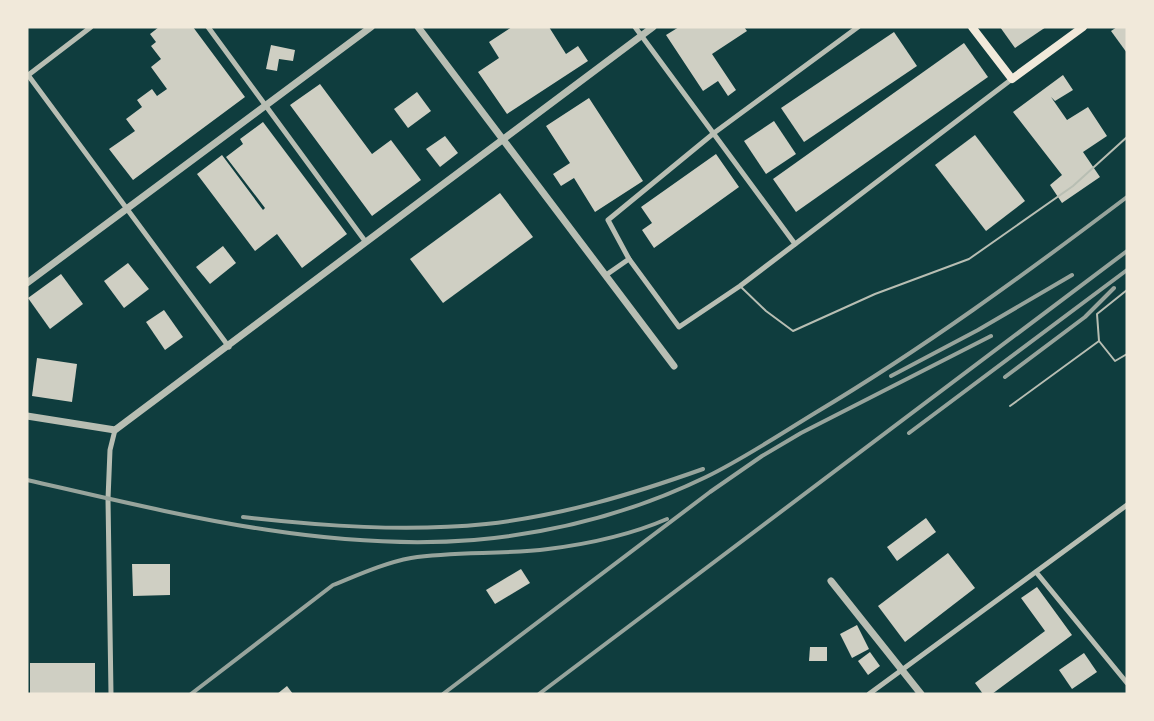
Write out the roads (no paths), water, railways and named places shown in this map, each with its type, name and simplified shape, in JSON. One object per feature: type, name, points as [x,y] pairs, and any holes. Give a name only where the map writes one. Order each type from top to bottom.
[{"type":"main road","points":[[972,27],[1012,79],[1083,27]]},
{"type":"street","points":[[91,27],[27,75],[129,209],[229,347]]},
{"type":"street","points":[[208,27],[365,241]]},
{"type":"street","points":[[27,283],[371,27]]},
{"type":"street","points":[[418,27],[674,366]]},
{"type":"street","points":[[635,27],[795,244]]},
{"type":"street","points":[[111,694],[108,499],[110,450],[115,430],[229,347],[365,241],[505,140],[653,27]]},
{"type":"street","points":[[858,27],[714,133],[608,220],[629,259],[679,327],[740,286],[1012,79]]},
{"type":"street","points":[[606,275],[629,259]]},
{"type":"street","points":[[27,416],[115,430]]},
{"type":"street","points":[[868,694],[1127,505]]},
{"type":"street","points":[[1036,572],[1127,683]]},
{"type":"street","points":[[831,581],[921,694]]},
{"type":"lane","points":[[740,286],[766,311],[793,332],[875,294],[969,259],[1073,186],[1127,137]]},
{"type":"lane","points":[[1127,290],[1097,314],[1099,341],[1115,361],[1127,354]]},
{"type":"lane","points":[[1010,406],[1099,341]]},
{"type":"railway","points":[[27,480],[192,517],[304,535],[361,540],[417,542],[474,540],[533,532],[593,519],[679,489],[720,470],[761,446],[935,336],[1127,197]]},
{"type":"railway","points":[[539,694],[1127,251]]},
{"type":"railway","points":[[909,433],[1127,270]]},
{"type":"railway","points":[[891,376],[978,330],[1072,275]]},
{"type":"railway","points":[[1005,377],[1085,317],[1114,288]]},
{"type":"railway","points":[[443,694],[710,492],[762,456],[801,433],[991,336]]},
{"type":"railway","points":[[243,517],[395,528],[486,524],[569,510],[703,469]]},
{"type":"railway","points":[[191,694],[333,585],[371,570],[411,558],[445,554],[531,551],[578,544],[624,534],[667,519]]}]
